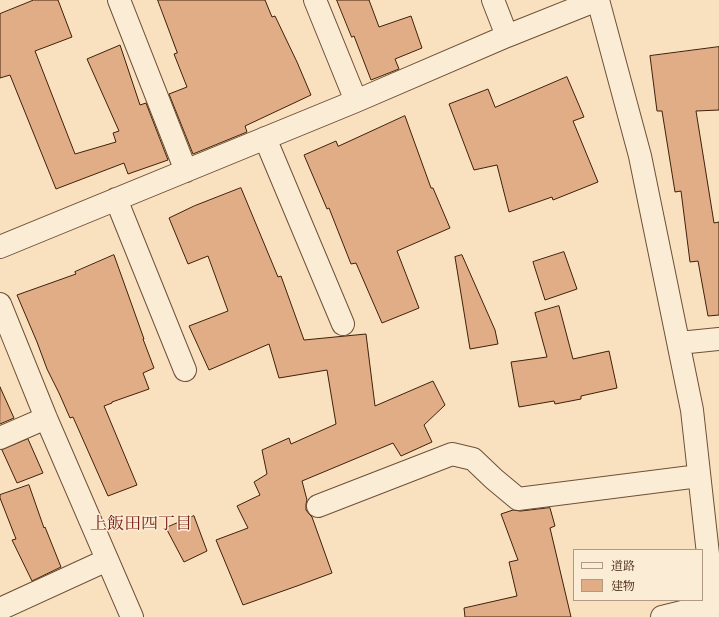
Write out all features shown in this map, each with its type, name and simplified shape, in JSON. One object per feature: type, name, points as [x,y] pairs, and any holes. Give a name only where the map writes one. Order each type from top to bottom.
[{"type":"street","points":[[119,0],[186,171]]},
{"type":"street","points":[[315,0],[356,101]]},
{"type":"street","points":[[493,0],[507,36]]},
{"type":"street","points":[[0,247],[597,0],[640,156],[679,343],[692,410],[716,608],[662,617]]},
{"type":"street","points":[[265,138],[343,324]]},
{"type":"street","points":[[116,199],[185,370]]},
{"type":"street","points":[[0,304],[46,418],[132,617]]},
{"type":"street","points":[[679,343],[719,339]]},
{"type":"street","points":[[0,438],[46,418]]},
{"type":"street","points":[[318,506],[452,454],[473,459],[518,499],[699,476]]},
{"type":"street","points":[[0,609],[107,560]]},
{"type":"building","points":[[34,0],[58,0],[72,37],[35,51],[75,154],[116,142],[113,133],[119,131],[87,59],[120,45],[140,105],[146,103],[168,160],[128,174],[124,163],[56,189],[10,75],[0,78],[0,14]]},
{"type":"building","points":[[158,0],[265,0],[272,17],[275,16],[311,95],[245,126],[247,132],[193,154],[169,94],[187,87],[174,54],[177,53]]},
{"type":"building","points":[[337,0],[369,0],[379,27],[411,16],[422,48],[395,59],[399,69],[371,80],[354,36],[352,37]]},
{"type":"building","points":[[719,47],[719,110],[696,111],[714,223],[719,222],[719,315],[708,316],[698,261],[690,262],[681,191],[675,192],[662,111],[657,111],[650,56]]},
{"type":"building","points":[[567,77],[584,117],[573,121],[598,182],[553,200],[552,197],[509,212],[497,165],[474,170],[449,104],[488,89],[495,107]]},
{"type":"building","points":[[405,116],[431,188],[433,188],[450,228],[397,251],[419,308],[382,323],[356,263],[351,264],[329,208],[327,209],[304,155],[336,141],[338,146]]},
{"type":"building","points":[[241,188],[278,277],[281,276],[304,340],[366,334],[375,406],[433,381],[445,405],[424,425],[432,442],[401,456],[393,443],[302,481],[307,500],[306,510],[312,517],[332,573],[243,605],[216,540],[248,528],[237,506],[260,495],[254,482],[267,474],[262,450],[289,438],[291,444],[336,424],[327,370],[279,378],[269,344],[209,370],[189,326],[228,311],[208,256],[188,264],[169,218],[194,206]]},
{"type":"building","points":[[564,252],[577,289],[545,300],[533,262]]},
{"type":"building","points":[[114,255],[154,368],[143,373],[149,389],[104,406],[137,485],[108,496],[73,417],[70,418],[47,369],[17,295],[76,274],[75,272]]},
{"type":"building","points":[[462,255],[495,330],[498,344],[470,349],[455,257]]},
{"type":"building","points":[[559,306],[573,359],[609,351],[617,388],[581,396],[581,399],[555,404],[554,401],[519,407],[511,362],[547,357],[535,313]]},
{"type":"building","points":[[0,387],[14,418],[0,424]]},
{"type":"building","points":[[28,439],[43,473],[17,483],[2,450]]},
{"type":"building","points":[[29,485],[44,528],[45,527],[61,567],[32,581],[12,540],[16,539],[0,498],[0,495]]},
{"type":"building","points":[[550,508],[555,526],[550,528],[571,617],[465,617],[464,608],[517,596],[509,562],[518,560],[501,514],[513,510],[520,511]]},
{"type":"building","points":[[194,516],[207,551],[184,562],[166,528]]},
{"type":"district","name":"上飯田四丁目","points":[[141,524]]}]
